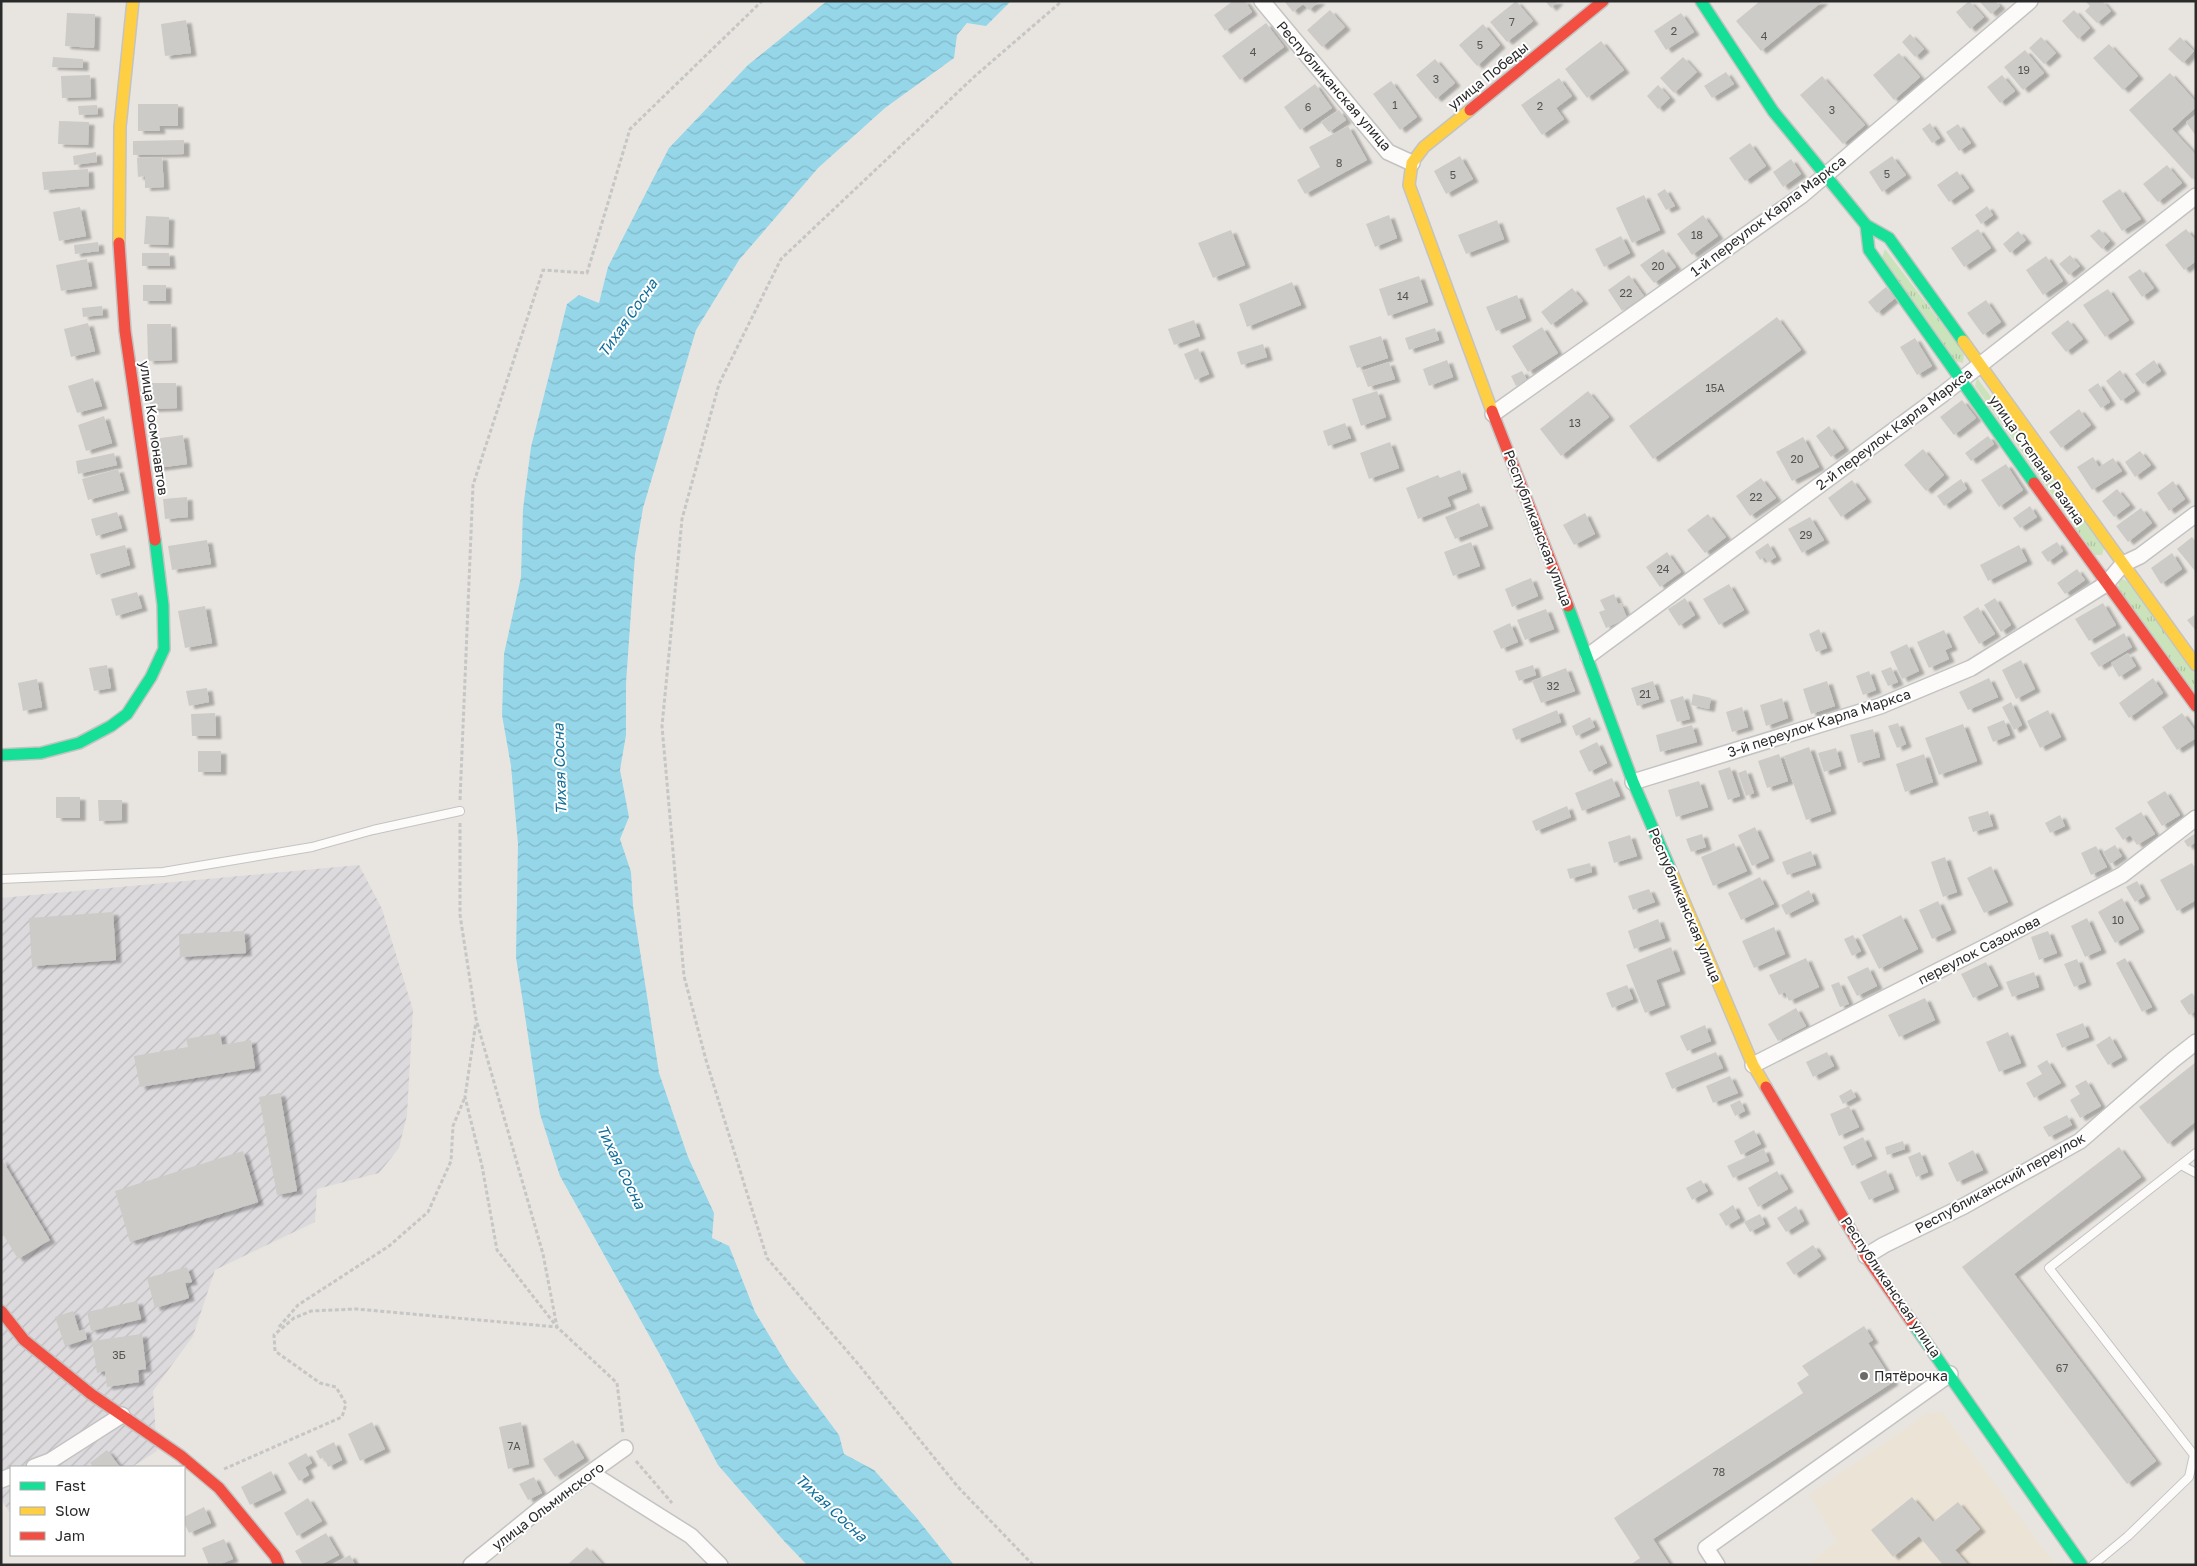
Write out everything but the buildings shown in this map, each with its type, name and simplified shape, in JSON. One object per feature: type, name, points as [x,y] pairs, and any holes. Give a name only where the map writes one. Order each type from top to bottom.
[{"type":"street","name":"улица Космонавтов","points":[[1,755],[41,753],[79,743],[110,726],[127,714],[151,677],[164,649],[163,605],[154,528],[125,331],[118,228],[120,127],[133,1]]},
{"type":"street","name":"Республиканская улица","points":[[1262,1],[1388,152],[1412,163],[1409,185],[1493,414],[1588,656],[1633,782],[1753,1065],[1866,1256],[2082,1565]]},
{"type":"street","name":"улица Победы","points":[[1412,163],[1424,147],[1603,1]]},
{"type":"street","name":"улица Степана Разина","points":[[1701,1],[1773,111],[1866,225],[1889,238],[2196,665]]},
{"type":"street","name":"1-й переулок Карла Маркса","points":[[1493,414],[1826,176],[2030,1]]},
{"type":"street","name":"2-й переулок Карла Маркса","points":[[1588,656],[1961,379],[2196,196]]},
{"type":"street","name":"улица Степана Разина","points":[[1866,225],[1869,250],[2106,584],[2196,706]]},
{"type":"street","name":"3-й переулок Карла Маркса","points":[[1633,782],[1880,706],[1962,672],[2106,584],[2122,564],[2140,556],[2196,514]]},
{"type":"street","name":"переулок Сазонова","points":[[1753,1065],[1994,944],[2122,875],[2196,818]]},
{"type":"street","name":"Республиканский переулок","points":[[1866,1256],[1884,1245],[1964,1206],[2080,1141],[2196,1042]]},
{"type":"street","points":[[1,1311],[24,1340],[91,1394],[181,1456],[219,1488],[275,1556],[279,1565]]},
{"type":"street","points":[[1717,1565],[1706,1548],[1950,1374]]},
{"type":"street","points":[[37,1466],[50,1461],[122,1415]]},
{"type":"street","name":"улица Ольминского","points":[[471,1565],[541,1508],[625,1448]]},
{"type":"street","points":[[591,1473],[691,1536],[720,1565]]},
{"type":"lane","points":[[1,879],[163,872],[312,847],[373,830],[460,811]]},
{"type":"lane","points":[[2092,1565],[2128,1536],[2189,1477],[2194,1454],[2049,1268],[2196,1153]]},
{"type":"lane","points":[[2181,1165],[2196,1173]]},
{"type":"path","points":[[556,1327],[543,1254],[476,1019],[460,915],[460,811],[473,485],[543,270],[587,273],[630,129],[762,1]]},
{"type":"path","points":[[1033,1565],[958,1487],[859,1364],[766,1258],[706,1060],[684,976],[662,726],[682,519],[718,384],[781,259],[975,76],[1062,1]]},
{"type":"path","points":[[224,1470],[342,1417],[346,1404],[336,1387],[320,1383],[275,1351],[274,1335],[298,1305],[389,1246],[428,1212],[451,1161],[453,1126],[465,1097],[476,1019]]},
{"type":"path","points":[[465,1097],[482,1166],[497,1250],[556,1327],[617,1383],[625,1448],[673,1504]]},
{"type":"path","points":[[274,1335],[294,1318],[311,1311],[356,1309],[556,1327]]},
{"type":"shaded area","points":[[359,865],[382,909],[413,1010],[407,1115],[399,1148],[379,1173],[317,1189],[315,1222],[215,1270],[193,1336],[153,1391],[157,1451],[134,1466],[10,1466],[10,1513],[1,1499],[1,898]]},
{"type":"shaded area","points":[[1942,1412],[2055,1565],[1808,1565],[1837,1541],[1809,1495],[1928,1413]]},
{"type":"green space","points":[[1885,249],[1964,353],[1963,363],[1955,361],[1882,258]]},
{"type":"green space","points":[[1977,378],[2104,548],[2102,555],[2095,555],[1975,386]]},
{"type":"green space","points":[[2120,578],[2127,581],[2196,675],[2196,694],[2118,588]]},
{"type":"water","name":"Тихая Сосна","points":[[827,1],[1011,1],[986,26],[967,23],[957,35],[954,58],[885,108],[818,168],[739,260],[696,330],[643,508],[635,555],[626,683],[626,735],[620,770],[629,817],[620,839],[631,872],[633,906],[659,1073],[688,1157],[714,1213],[712,1238],[729,1246],[755,1312],[789,1368],[839,1435],[844,1454],[874,1470],[915,1516],[954,1565],[807,1565],[718,1465],[664,1362],[560,1176],[540,1114],[516,957],[518,844],[511,766],[502,715],[504,654],[521,577],[523,509],[531,447],[567,304],[579,295],[599,303],[608,267],[669,148],[748,65]]},
{"type":"traffic: fast","points":[[1701,1],[1773,111],[1866,225],[1889,238],[1963,341]]},
{"type":"traffic: fast","points":[[1866,225],[1869,250],[2034,483]]},
{"type":"traffic: fast","points":[[1,755],[41,753],[79,743],[111,726],[127,714],[151,677],[164,649],[163,605],[155,540]]},
{"type":"traffic: fast","points":[[1568,606],[1633,782],[1672,873]]},
{"type":"traffic: fast","points":[[1914,1325],[2082,1565]]},
{"type":"traffic: slow","points":[[119,243],[120,127],[133,1]]},
{"type":"traffic: slow","points":[[1470,110],[1424,147],[1412,163],[1409,185],[1492,411]]},
{"type":"traffic: slow","points":[[1963,341],[2196,665]]},
{"type":"traffic: slow","points":[[1672,873],[1753,1065],[1766,1087]]},
{"type":"traffic: jam","points":[[1470,110],[1603,1]]},
{"type":"traffic: jam","points":[[119,243],[125,331],[155,540]]},
{"type":"traffic: jam","points":[[1492,411],[1568,606]]},
{"type":"traffic: jam","points":[[2034,483],[2196,706]]},
{"type":"traffic: jam","points":[[1766,1087],[1866,1256],[1914,1325]]},
{"type":"traffic: jam","points":[[1,1311],[24,1340],[91,1394],[181,1456],[219,1488],[275,1556],[279,1565]]},
{"type":"place","name":"Пятёрочка","points":[[1864,1376]]}]
